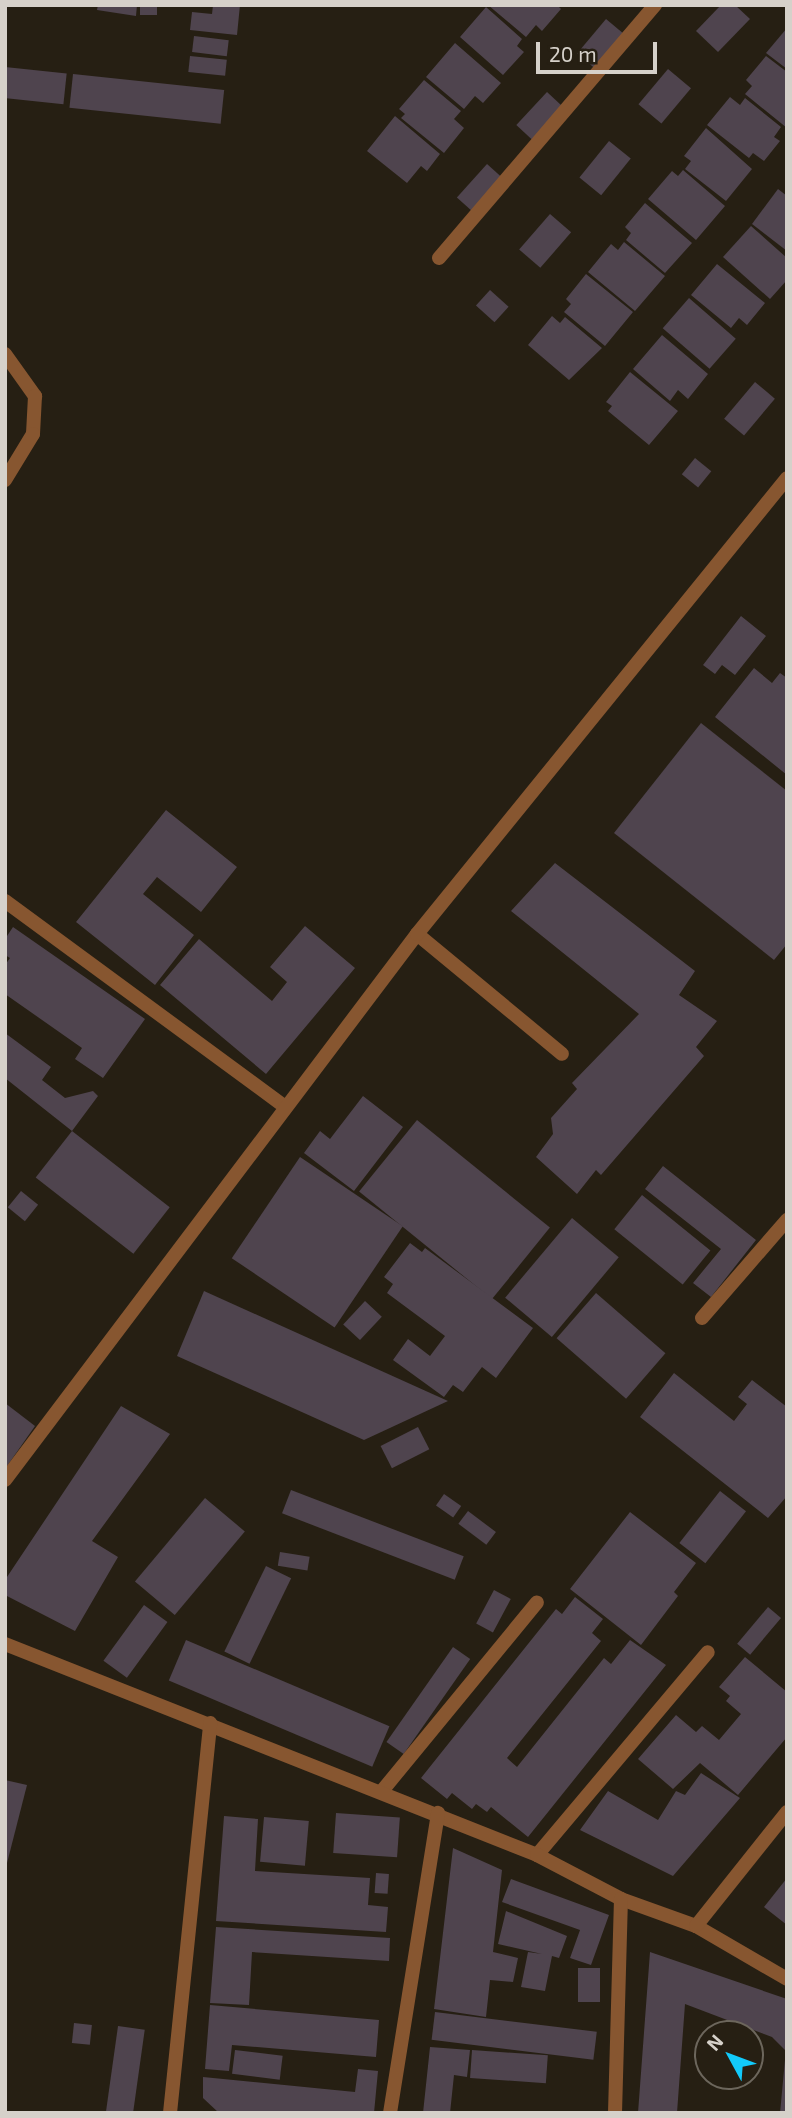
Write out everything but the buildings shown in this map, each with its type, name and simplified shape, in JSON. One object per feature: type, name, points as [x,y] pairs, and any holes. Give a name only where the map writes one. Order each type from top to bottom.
[{"type":"street","points":[[439,258],[655,5]]},
{"type":"street","points":[[5,354],[35,396],[33,434],[5,480]]},
{"type":"street","points":[[5,1480],[417,934],[787,478]]},
{"type":"street","points":[[5,901],[285,1107]]},
{"type":"street","points":[[417,934],[562,1054]]},
{"type":"street","points":[[702,1318],[787,1220]]},
{"type":"street","points":[[383,1791],[537,1602]]},
{"type":"street","points":[[5,1644],[383,1791],[537,1855],[621,1899],[696,1926],[787,1979]]},
{"type":"street","points":[[537,1855],[708,1651]]},
{"type":"street","points":[[170,2113],[210,1723]]},
{"type":"street","points":[[696,1926],[787,1812]]},
{"type":"street","points":[[390,2113],[438,1813]]},
{"type":"street","points":[[615,2113],[621,1899]]}]
